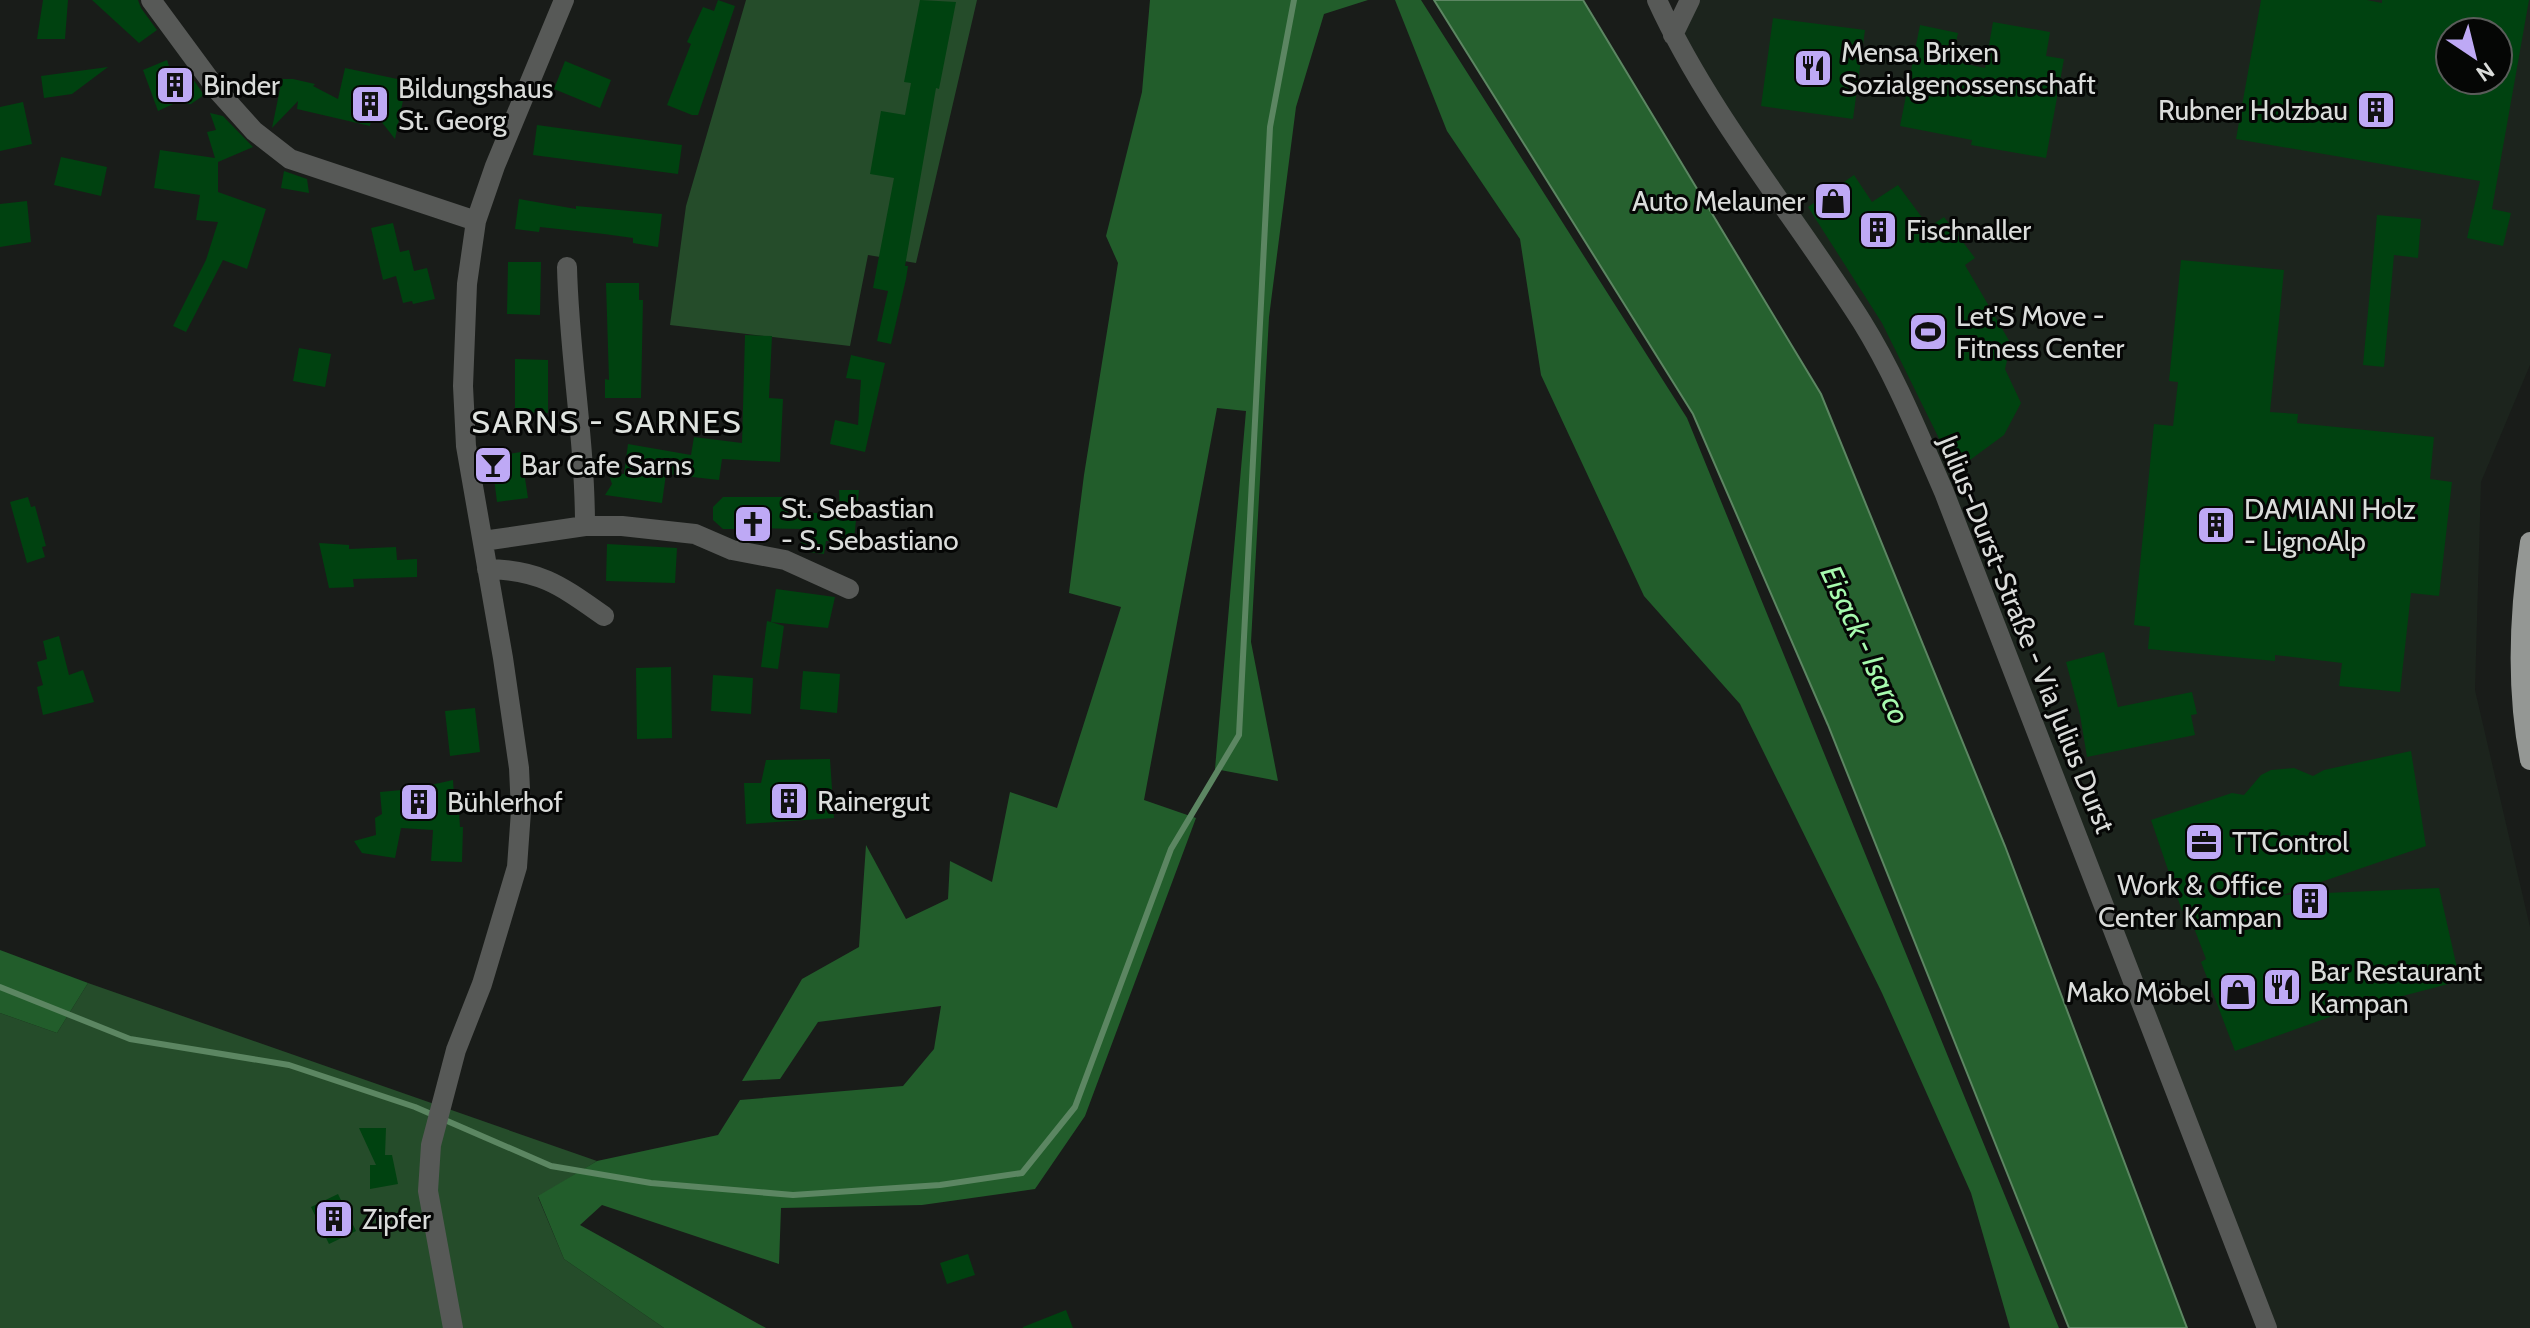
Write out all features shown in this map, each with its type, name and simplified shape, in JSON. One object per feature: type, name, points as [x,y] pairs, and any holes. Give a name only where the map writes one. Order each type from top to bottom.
[{"type":"main road","points":[[2530,542],[2520,636],[2530,760]]},
{"type":"street","points":[[151,0],[218,91],[254,131],[290,159],[476,221]]},
{"type":"street","points":[[453,1328],[428,1191],[431,1145],[456,1050],[482,984],[517,867],[521,811],[512,720],[466,446],[463,386],[467,284],[476,221],[495,166],[564,0]]},
{"type":"street","name":"Julius-Durst-Straße - Via Julius Durst","points":[[1657,0],[1673,35],[1865,326],[1900,394],[1950,506],[2267,1328]]},
{"type":"street","points":[[1673,35],[1690,0]]},
{"type":"street","points":[[567,267],[568,327],[580,421],[585,526]]},
{"type":"street","points":[[483,541],[585,526],[622,526],[695,534],[732,550],[785,560],[849,589]]},
{"type":"street","points":[[487,569],[530,572],[555,583],[604,616]]},
{"type":"shaded area","points":[[746,0],[977,0],[916,263],[868,255],[850,346],[670,325],[686,206]]},
{"type":"shaded area","points":[[1150,0],[1368,0],[1324,14],[1296,107],[1269,317],[1251,642],[1278,781],[1215,769],[1246,411],[1217,408],[1144,800],[1196,818],[1085,1116],[1035,1189],[922,1205],[781,1208],[779,1264],[602,1205],[580,1225],[766,1328],[664,1328],[564,1259],[538,1196],[597,1161],[718,1135],[740,1100],[903,1086],[934,1049],[941,1006],[818,1022],[780,1079],[742,1081],[802,979],[859,947],[866,845],[906,919],[948,899],[950,861],[992,882],[1010,792],[1057,808],[1121,607],[1069,593],[1084,475],[1118,263],[1106,236],[1142,92]]},
{"type":"shaded area","points":[[1395,0],[1421,0],[1687,418],[2059,1328],[2010,1328],[1971,1193],[1882,993],[1740,704],[1644,596],[1541,375],[1520,239],[1447,131]]},
{"type":"shaded area","points":[[1690,0],[2530,0],[2530,365],[2481,482],[2475,690],[2530,927],[2530,1328],[2267,1328],[1900,394],[1673,35]]},
{"type":"shaded area","points":[[0,950],[88,983],[57,1033],[0,1013]]},
{"type":"shaded area","points":[[88,983],[597,1161],[538,1197],[564,1259],[664,1328],[0,1328],[0,1013],[57,1033]]},
{"type":"water","name":"Eisack - Isarco","points":[[1434,0],[1583,0],[1821,394],[2005,846],[2187,1328],[2069,1328],[1828,725],[1693,414]]},
{"type":"building","points":[[43,0],[68,0],[65,39],[37,39]]},
{"type":"building","points":[[92,0],[138,0],[157,30],[139,43]]},
{"type":"building","points":[[718,0],[735,6],[698,115],[692,115],[667,105],[691,44],[687,42],[703,7],[714,11]]},
{"type":"building","points":[[920,0],[956,2],[939,89],[936,88],[905,266],[908,266],[906,279],[891,344],[877,341],[888,291],[873,288],[894,178],[870,174],[881,111],[905,115],[911,83],[904,82]]},
{"type":"building","name":"Rubner Holzbau","points":[[2261,0],[2367,0],[2382,3],[2382,0],[2529,0],[2514,85],[2514,16],[2434,16],[2434,96],[2512,96],[2492,209],[2511,213],[2503,246],[2467,238],[2480,181],[2236,139]]},
{"type":"building","name":"Mensa Brixen Sozialgenossenschaft","points":[[1773,18],[1865,30],[1853,119],[1761,106]]},
{"type":"building","points":[[1993,22],[2050,32],[2046,56],[2064,59],[2046,158],[1971,145],[1972,140],[1900,126],[1920,25],[1958,33],[1952,61],[1985,68]]},
{"type":"building","name":"Binder","points":[[167,60],[173,78],[186,69],[204,95],[191,104],[184,104],[182,100],[158,111],[143,70]]},
{"type":"building","points":[[565,61],[611,80],[600,108],[554,89]]},
{"type":"building","points":[[108,67],[72,94],[44,98],[41,76]]},
{"type":"building","name":"Bildungshaus St. Georg","points":[[345,68],[407,81],[395,139],[373,111],[370,126],[297,109],[298,101],[272,128],[282,79],[315,84],[313,86],[338,99]]},
{"type":"building","points":[[23,102],[32,144],[0,151],[0,107]]},
{"type":"building","points":[[210,113],[223,116],[253,147],[218,162],[218,192],[266,209],[247,269],[223,260],[186,332],[173,326],[206,260],[218,222],[196,220],[200,195],[154,188],[160,150],[215,158],[207,132],[216,130]]},
{"type":"building","points":[[537,125],[682,145],[678,174],[533,155]]},
{"type":"building","points":[[61,157],[107,167],[101,196],[54,185]]},
{"type":"building","points":[[284,171],[307,179],[309,193],[281,188]]},
{"type":"building","points":[[1854,175],[1872,202],[1898,185],[1929,227],[1944,217],[1975,258],[1965,265],[2011,344],[2005,369],[2021,403],[2004,435],[1955,471],[1882,323],[1808,207]]},
{"type":"building","points":[[519,199],[576,209],[576,206],[662,214],[658,247],[633,243],[633,238],[604,234],[540,227],[539,232],[515,229]]},
{"type":"building","points":[[27,201],[31,242],[0,247],[0,204]]},
{"type":"building","points":[[2377,215],[2421,219],[2418,258],[2394,255],[2384,367],[2363,365]]},
{"type":"building","points":[[393,223],[400,252],[409,250],[414,271],[427,268],[435,299],[403,303],[396,276],[383,280],[371,228]]},
{"type":"building","points":[[2181,260],[2284,270],[2270,412],[2298,414],[2297,423],[2434,437],[2430,479],[2452,482],[2439,596],[2411,593],[2400,692],[2339,686],[2342,663],[2275,655],[2275,661],[2148,649],[2150,627],[2134,625],[2154,424],[2173,426],[2178,382],[2169,381]]},
{"type":"building","points":[[508,262],[541,262],[540,315],[507,314]]},
{"type":"building","points":[[606,283],[639,283],[639,300],[643,300],[641,398],[605,398],[605,379],[609,380]]},
{"type":"building","points":[[745,335],[772,336],[769,398],[783,399],[780,462],[722,459],[719,480],[666,474],[662,503],[605,495],[612,484],[608,472],[624,474],[628,444],[691,455],[694,437],[742,443]]},
{"type":"building","points":[[299,348],[331,354],[325,387],[293,381]]},
{"type":"building","points":[[851,355],[885,363],[865,452],[830,444],[835,420],[858,425],[861,380],[846,378]]},
{"type":"building","points":[[515,359],[548,360],[548,413],[515,412]]},
{"type":"building","points":[[521,452],[528,498],[497,502],[494,478],[499,478],[496,456]]},
{"type":"building","points":[[839,490],[859,490],[854,540],[826,541],[824,554],[801,551],[802,529],[753,528],[753,541],[735,537],[735,529],[723,529],[713,520],[713,507],[723,497],[788,497],[788,513],[840,513]]},
{"type":"building","points":[[28,497],[31,507],[35,506],[46,546],[42,547],[45,557],[27,563],[10,502]]},
{"type":"building","points":[[319,543],[349,545],[349,549],[396,547],[397,560],[417,559],[417,577],[353,579],[354,587],[329,588]]},
{"type":"building","points":[[607,544],[677,548],[675,583],[606,581]]},
{"type":"building","points":[[776,589],[835,597],[828,628],[771,622]]},
{"type":"building","points":[[767,621],[784,626],[778,669],[761,667]]},
{"type":"building","points":[[59,636],[69,675],[83,670],[94,702],[43,715],[37,687],[43,685],[37,662],[47,659],[43,641]]},
{"type":"building","points":[[2104,652],[2118,707],[2192,692],[2197,714],[2191,715],[2195,735],[2087,757],[2066,662]]},
{"type":"building","points":[[671,667],[672,738],[637,739],[636,668]]},
{"type":"building","points":[[803,671],[840,674],[837,713],[800,709]]},
{"type":"building","points":[[713,675],[753,678],[751,714],[711,711]]},
{"type":"building","points":[[475,708],[480,752],[450,756],[445,711]]},
{"type":"building","name":"Work & Office Center Kampan","points":[[2411,751],[2426,846],[2283,895],[2439,888],[2460,981],[2349,1010],[2235,1051],[2201,962],[2206,959],[2187,910],[2182,911],[2151,820],[2232,793],[2244,795],[2261,775],[2271,770],[2294,768],[2313,776],[2324,770]]},
{"type":"building","name":"Rainergut","points":[[830,759],[834,818],[746,824],[744,783],[761,783],[766,760]]},
{"type":"building","points":[[453,780],[454,796],[458,796],[460,827],[463,827],[462,862],[431,861],[433,830],[401,828],[395,858],[362,853],[354,841],[376,835],[375,818],[382,814],[380,792]]},
{"type":"building","points":[[359,1128],[386,1128],[385,1155],[392,1155],[398,1184],[370,1189],[370,1165],[376,1165]]},
{"type":"building","name":"Zipfer","points":[[338,1194],[356,1231],[329,1244],[311,1207]]},
{"type":"building","points":[[968,1254],[975,1275],[947,1284],[940,1263]]},
{"type":"building","points":[[1066,1310],[1073,1328],[1023,1328],[1023,1327]]},
{"type":"waterway","points":[[0,987],[130,1039],[289,1065],[415,1107],[551,1166],[651,1183],[793,1195],[940,1185],[1022,1173],[1075,1107],[1171,849],[1239,735],[1270,127],[1294,0]]},
{"type":"place","name":"Mensa Brixen Sozialgenossenschaft","points":[[1813,68]]},
{"type":"place","name":"Binder","points":[[175,85]]},
{"type":"place","name":"Bildungshaus St. Georg","points":[[370,104]]},
{"type":"place","name":"Rubner Holzbau","points":[[2376,110]]},
{"type":"place","name":"Auto Melauner","points":[[1833,201]]},
{"type":"place","name":"Fischnaller","points":[[1878,230]]},
{"type":"place","name":"Let'S Move - Fitness Center","points":[[1928,332]]},
{"type":"place","name":"Bar Cafe Sarns","points":[[493,465]]},
{"type":"place","name":"St. Sebastian - S. Sebastiano","points":[[753,524]]},
{"type":"place","name":"DAMIANI Holz - LignoAlp","points":[[2216,525]]},
{"type":"place","name":"Rainergut","points":[[789,801]]},
{"type":"place","name":"Bühlerhof","points":[[419,802]]},
{"type":"place","name":"TTControl","points":[[2204,842]]},
{"type":"place","name":"Work & Office Center Kampan","points":[[2310,901]]},
{"type":"place","name":"Bar Restaurant Kampan","points":[[2282,987]]},
{"type":"place","name":"Mako Möbel","points":[[2238,992]]},
{"type":"place","name":"Zipfer","points":[[334,1219]]},
{"type":"district","name":"SARNS - SARNES","points":[[607,422]]}]
